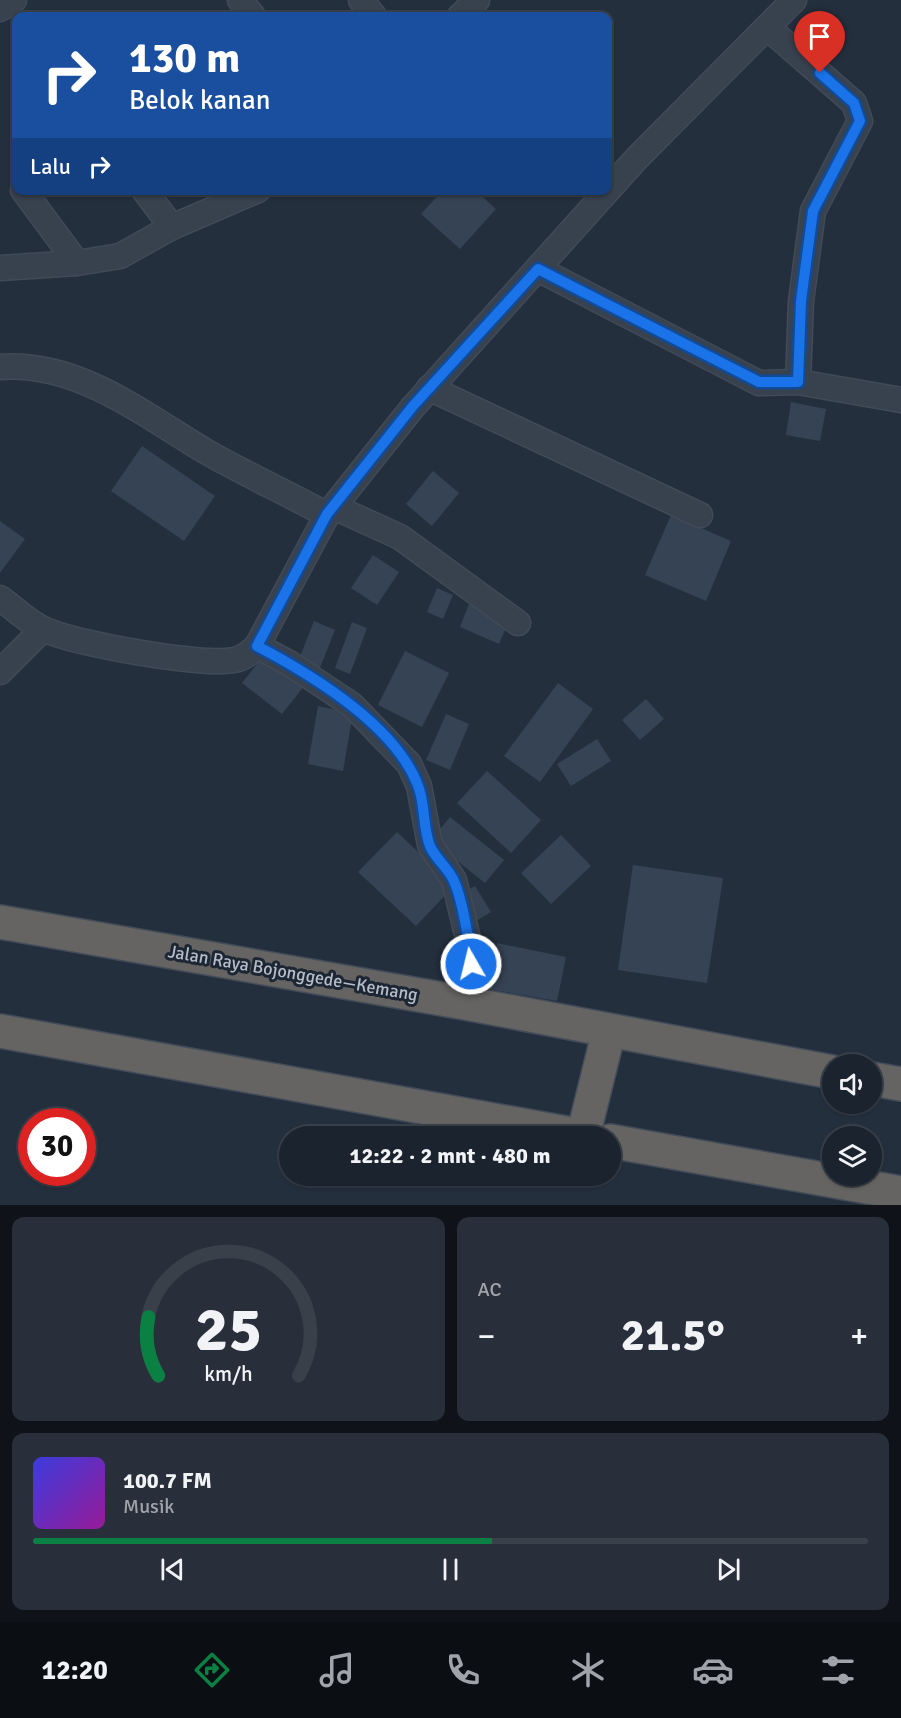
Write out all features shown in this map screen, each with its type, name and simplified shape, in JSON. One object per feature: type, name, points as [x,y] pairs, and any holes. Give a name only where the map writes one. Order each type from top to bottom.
[{"type":"highway","name":"Jalan Raya Bojonggede—Kemang","points":[[0,922],[465,1003],[822,1070]]},
{"type":"highway","points":[[0,1031],[527,1126]]},
{"type":"highway","points":[[596,1126],[609,1031]]},
{"type":"highway","points":[[882,1081],[901,1084]]},
{"type":"highway","points":[[621,1143],[901,1193]]},
{"type":"street","points":[[0,9],[14,0]]},
{"type":"street","points":[[240,0],[250,12]]},
{"type":"street","points":[[361,0],[371,12]]},
{"type":"street","points":[[464,12],[477,0]]},
{"type":"street","points":[[612,186],[637,158],[795,0]]},
{"type":"street","points":[[768,28],[854,103],[860,115],[860,121],[813,211],[801,301],[798,382]]},
{"type":"street","points":[[26,195],[77,263]]},
{"type":"street","points":[[148,195],[172,227]]},
{"type":"street","points":[[0,267],[77,263],[120,256],[172,227],[246,195]]},
{"type":"street","points":[[0,598],[43,629],[90,642],[199,661],[234,660],[246,657],[257,646],[331,511],[429,388],[604,195]]},
{"type":"street","points":[[538,269],[759,382],[798,382],[901,400]]},
{"type":"street","points":[[0,367],[31,367],[99,389],[131,404],[207,452],[331,511],[400,537],[518,623]]},
{"type":"street","points":[[429,388],[700,515]]},
{"type":"street","points":[[0,672],[43,629]]},
{"type":"street","points":[[257,646],[309,676],[352,705],[409,764],[419,786],[430,845],[454,880],[470,947],[471,964],[465,1003]]},
{"type":"building","points":[[438,195],[481,195],[496,209],[460,249],[421,214]]},
{"type":"building","points":[[791,402],[826,409],[820,441],[786,435]]},
{"type":"building","points":[[142,446],[215,496],[184,541],[111,491]]},
{"type":"building","points":[[433,471],[459,493],[432,526],[406,504]]},
{"type":"building","points":[[671,515],[731,541],[706,601],[645,575]]},
{"type":"building","points":[[0,521],[25,539],[0,573]]},
{"type":"building","points":[[373,555],[399,572],[377,605],[351,588]]},
{"type":"building","points":[[437,588],[453,595],[443,619],[427,612]]},
{"type":"building","points":[[469,604],[509,621],[499,644],[460,627]]},
{"type":"building","points":[[314,621],[335,630],[317,675],[296,667]]},
{"type":"building","points":[[352,622],[367,628],[350,674],[335,668]]},
{"type":"building","points":[[405,651],[449,673],[422,727],[378,705]]},
{"type":"building","points":[[265,654],[305,685],[282,714],[242,683]]},
{"type":"building","points":[[558,683],[593,709],[540,782],[504,756]]},
{"type":"building","points":[[646,699],[664,719],[640,740],[622,720]]},
{"type":"building","points":[[318,706],[353,713],[343,771],[308,764]]},
{"type":"building","points":[[446,714],[469,724],[450,770],[426,760]]},
{"type":"building","points":[[597,739],[611,761],[571,786],[557,764]]},
{"type":"building","points":[[487,771],[541,820],[511,853],[457,803]]},
{"type":"building","points":[[450,817],[504,860],[485,883],[431,840]]},
{"type":"building","points":[[397,832],[454,886],[416,926],[358,872]]},
{"type":"building","points":[[561,835],[591,866],[551,904],[521,873]]},
{"type":"building","points":[[633,865],[723,878],[707,983],[618,970]]},
{"type":"building","points":[[475,886],[491,912],[476,921],[460,894]]},
{"type":"building","points":[[497,943],[566,957],[557,1001],[488,989]]},
{"type":"route","points":[[471,964],[470,947],[454,880],[430,845],[419,786],[409,764],[352,705],[289,663],[257,646],[327,514],[413,406],[538,269],[759,382],[798,382],[801,301],[807,239],[813,211],[860,121],[860,115],[854,103],[820,73]]}]
